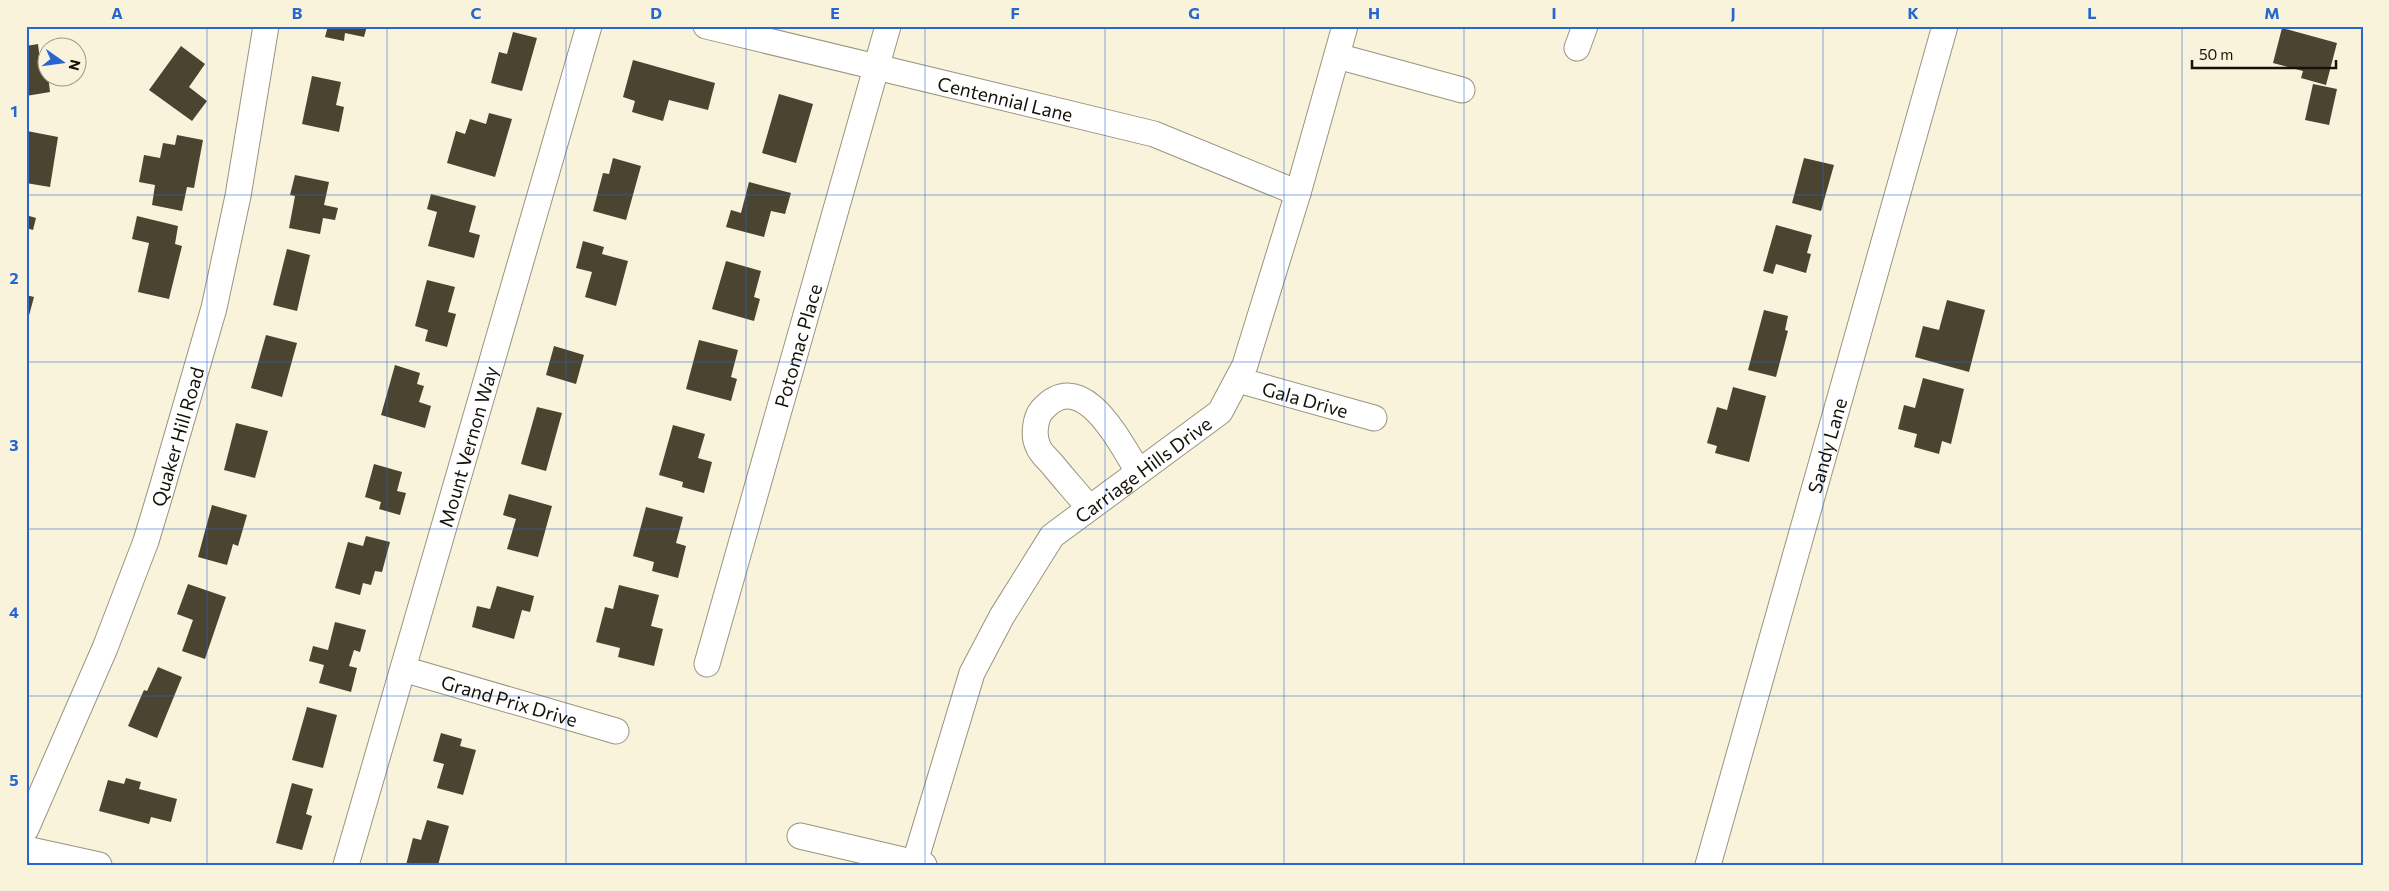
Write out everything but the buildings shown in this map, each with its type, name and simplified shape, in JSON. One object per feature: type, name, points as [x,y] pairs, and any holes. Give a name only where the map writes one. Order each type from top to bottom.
[{"type":"street","name":"Quaker Hill Road","points":[[26,829],[105,648],[146,541],[162,488],[214,308],[238,196],[266,26]]},
{"type":"street","name":"Mount Vernon Way","points":[[346,865],[588,26]]},
{"type":"street","name":"Centennial Lane","points":[[706,26],[1154,134],[1298,193]]},
{"type":"street","name":"Potomac Place","points":[[707,664],[888,26]]},
{"type":"street","name":"Carriage Hills Drive","points":[[918,864],[972,673],[1002,616],[1052,536],[1220,412],[1238,380],[1245,365],[1298,193],[1345,26]]},
{"type":"street","name":"Sandy Lane","points":[[1708,865],[1946,26]]},
{"type":"street","points":[[1337,56],[1462,90]]},
{"type":"street","name":"Gala Drive","points":[[1238,380],[1374,418]]},
{"type":"street","points":[[1089,508],[1038,447],[1035,430],[1041,411],[1052,401],[1069,395],[1084,400],[1101,414],[1138,471]]},
{"type":"street","name":"Grand Prix Drive","points":[[403,669],[616,731]]},
{"type":"street","points":[[800,836],[918,864]]},
{"type":"street","points":[[26,849],[99,865]]}]
